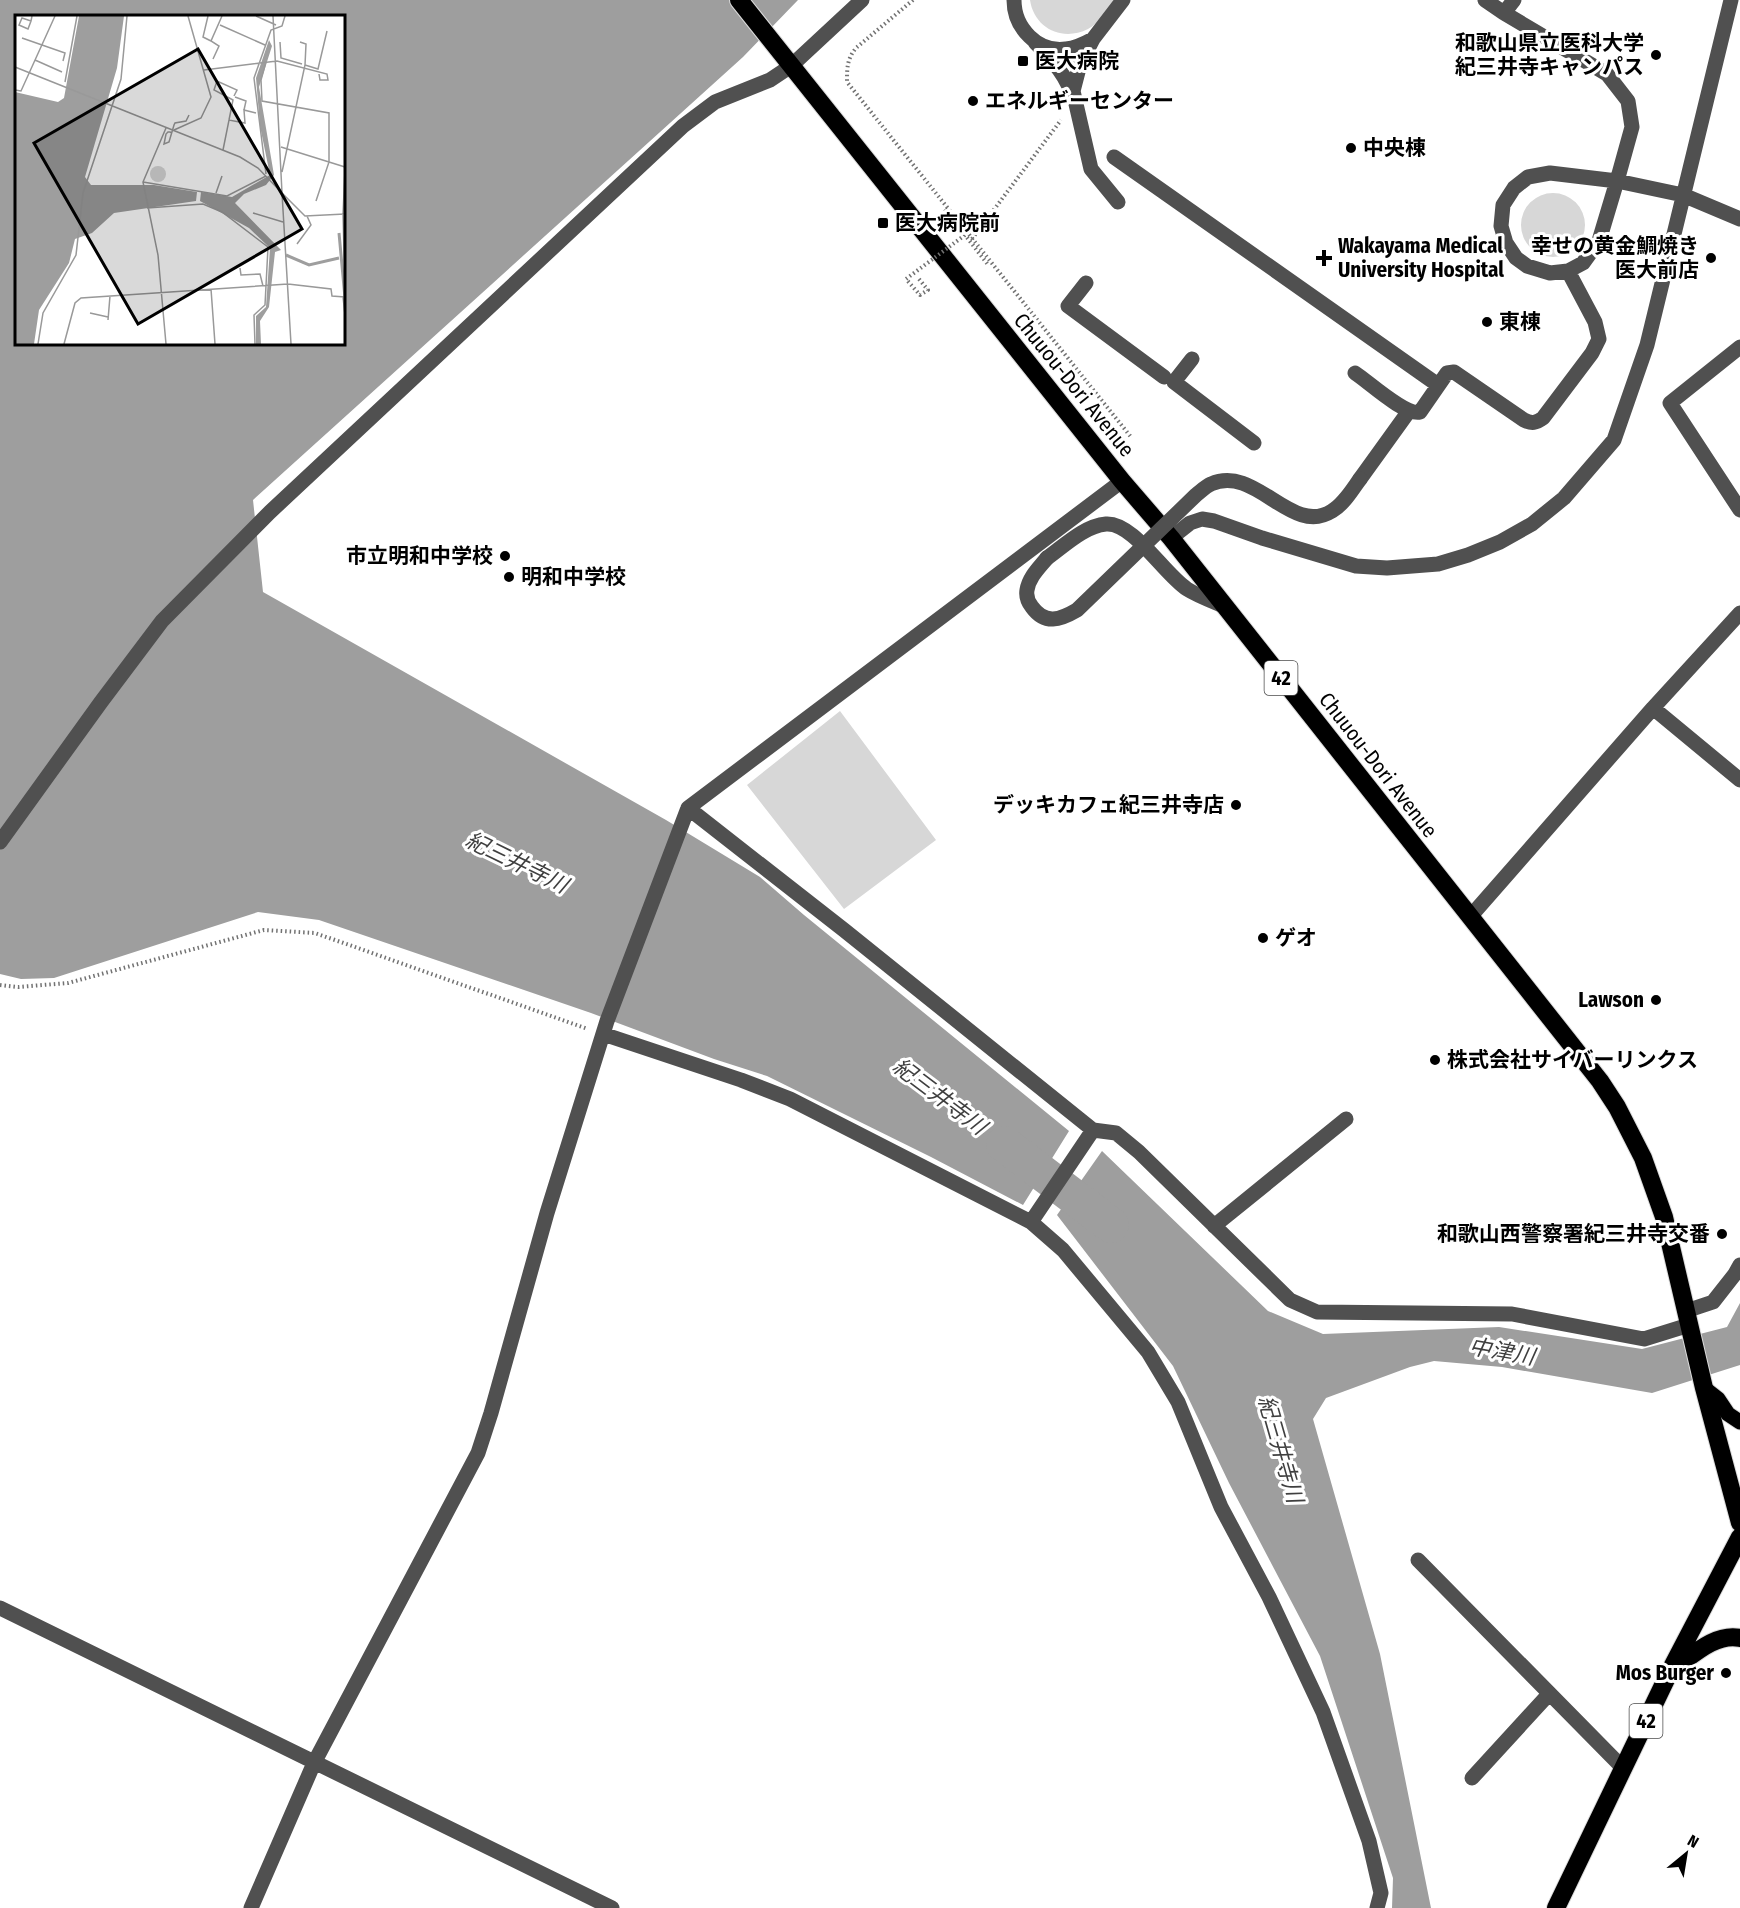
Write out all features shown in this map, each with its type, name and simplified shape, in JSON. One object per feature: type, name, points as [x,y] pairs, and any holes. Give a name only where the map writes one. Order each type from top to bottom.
[{"type":"highway","name":"Chuuou-Dori Avenue","points":[[739,0],[1577,1049],[1617,1107],[1643,1158],[1664,1216],[1704,1388],[1740,1523]]},
{"type":"highway","name":"42","points":[[1556,1908],[1670,1671],[1740,1537]]},
{"type":"highway","points":[[1670,1671],[1718,1639],[1729,1636],[1740,1638]]},
{"type":"main road","points":[[1704,1388],[1718,1398],[1728,1414],[1740,1422]]},
{"type":"street","points":[[0,842],[162,621],[270,512],[683,126],[715,102],[770,80],[791,66],[862,0]]},
{"type":"street","points":[[1014,0],[1018,21],[1025,33],[1057,66],[1071,91],[1089,170],[1117,202],[1091,169],[1073,91],[1080,64],[1093,39],[1123,0]]},
{"type":"street","points":[[1485,0],[1607,74],[1628,101],[1632,127],[1617,181],[1599,241],[1583,263],[1568,271],[1550,273],[1527,266],[1516,258],[1506,243],[1501,226],[1503,205],[1514,188],[1528,177],[1551,173],[1617,181],[1683,195],[1740,219]]},
{"type":"street","points":[[1504,13],[1514,0]]},
{"type":"street","points":[[1171,538],[1190,523],[1202,519],[1356,566],[1387,568],[1438,564],[1500,542],[1532,524],[1564,498],[1614,440],[1647,345],[1731,0]]},
{"type":"street","points":[[1035,42],[1050,48],[1065,50],[1093,39]]},
{"type":"street","points":[[1114,157],[1438,385]]},
{"type":"street","points":[[1355,373],[1414,414],[1420,412],[1447,373],[1454,372],[1524,420],[1530,423],[1537,422],[1543,418],[1592,353],[1599,339],[1595,322],[1568,271]]},
{"type":"street","points":[[1086,283],[1068,306],[1164,377]]},
{"type":"street","points":[[1740,347],[1670,403],[1740,510]]},
{"type":"street","points":[[1192,359],[1174,382],[1254,443]]},
{"type":"street","points":[[1224,606],[1188,590],[1170,576],[1130,533],[1116,525],[1107,524],[1090,528],[1047,558],[1033,574],[1026,597],[1040,616],[1049,620],[1064,618],[1077,610],[1196,495],[1210,484],[1230,480],[1256,488],[1291,512],[1314,517],[1332,511],[1345,499],[1409,411]]},
{"type":"street","points":[[251,1908],[314,1762],[478,1453],[547,1213],[605,1028],[685,815],[1122,481]]},
{"type":"street","points":[[1470,917],[1653,708],[1740,613]]},
{"type":"street","points":[[1653,708],[1740,780]]},
{"type":"street","points":[[685,815],[844,930],[1091,1135],[1116,1133],[1139,1152],[1290,1299],[1317,1312],[1512,1314],[1644,1339],[1689,1323],[1713,1302],[1740,1265]]},
{"type":"street","points":[[605,1028],[790,1099],[1035,1216],[1148,1352],[1178,1402],[1221,1507],[1269,1597],[1323,1712],[1369,1841],[1381,1893],[1377,1908]]},
{"type":"street","points":[[1215,1226],[1346,1119]]},
{"type":"street","points":[[1035,1216],[1091,1135]]},
{"type":"street","points":[[1418,1560],[1623,1768]]},
{"type":"street","points":[[0,1608],[612,1908]]},
{"type":"street","points":[[1472,1778],[1549,1694]]},
{"type":"path","points":[[913,0],[856,48],[846,67],[848,82],[1131,437]]},
{"type":"path","points":[[972,239],[1061,122],[1062,113]]},
{"type":"path","points":[[945,209],[989,266]]},
{"type":"path","points":[[919,279],[928,290],[920,295],[906,279],[965,236]]},
{"type":"path","points":[[0,985],[18,987],[68,983],[264,930],[315,933],[605,1028]]},
{"type":"shaded area","points":[[1030,0],[1114,0],[1092,27],[1069,34],[1059,33],[1043,25],[1037,18]]},
{"type":"shaded area","points":[[1553,193],[1576,202],[1585,225],[1576,248],[1553,257],[1530,248],[1521,225],[1530,202]]},
{"type":"shaded area","points":[[840,711],[936,840],[844,909],[747,785]]},
{"type":"water","points":[[0,0],[798,0],[743,57],[253,500],[263,592],[666,820],[760,877],[1069,1131],[1023,1205],[767,1076],[319,920],[258,912],[54,978],[21,979],[0,974]]},
{"type":"water","name":"中津川","points":[[1102,1151],[1268,1311],[1323,1334],[1499,1327],[1642,1349],[1727,1327],[1740,1303],[1740,1365],[1652,1393],[1502,1367],[1434,1361],[1410,1367],[1326,1398],[1313,1419],[1380,1654],[1431,1908],[1392,1908],[1393,1878],[1320,1656],[1229,1483],[1173,1366],[1057,1215]]},
{"type":"waterway","name":"紀三井寺川","points":[[1004,1144],[1111,1225]]},
{"type":"place","name":"和歌山県立医科大学 紀三井寺キャンパス","points":[[1656,55]]},
{"type":"place","name":"医大病院","points":[[1023,61]]},
{"type":"place","name":"エネルギーセンター","points":[[973,101]]},
{"type":"place","name":"中央棟","points":[[1351,148]]},
{"type":"place","name":"医大病院前","points":[[883,223]]},
{"type":"place","name":"Wakayama Medical University Hospital","points":[[1324,258]]},
{"type":"place","name":"幸せの黄金鯛焼き 医大前店","points":[[1711,258]]},
{"type":"place","name":"東棟","points":[[1487,322]]},
{"type":"place","name":"市立明和中学校","points":[[505,556]]},
{"type":"place","name":"明和中学校","points":[[509,577]]},
{"type":"place","name":"デッキカフェ紀三井寺店","points":[[1236,805]]},
{"type":"place","name":"ゲオ","points":[[1263,938]]},
{"type":"place","name":"Lawson","points":[[1656,1000]]},
{"type":"place","name":"株式会社サイバーリンクス","points":[[1435,1060]]},
{"type":"place","name":"和歌山西警察署紀三井寺交番","points":[[1722,1234]]},
{"type":"place","name":"Mos Burger","points":[[1726,1673]]}]
